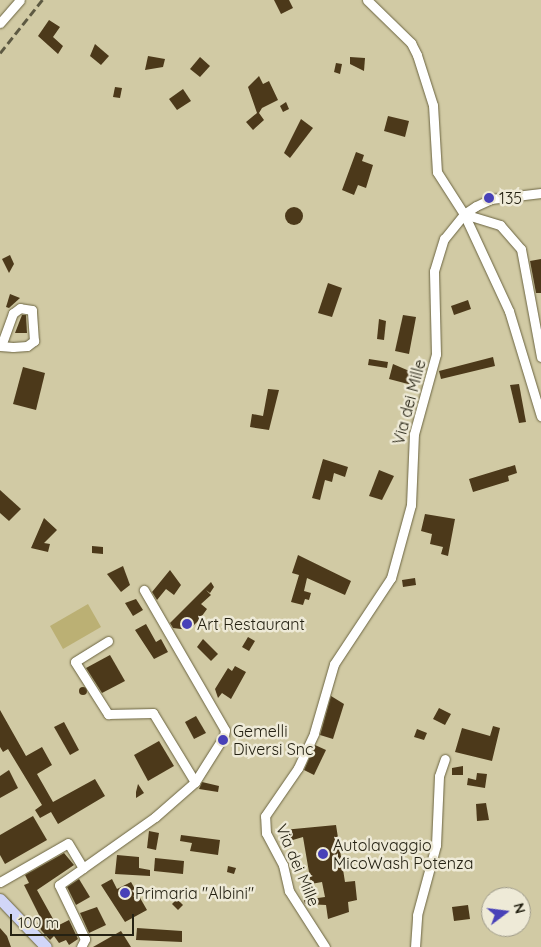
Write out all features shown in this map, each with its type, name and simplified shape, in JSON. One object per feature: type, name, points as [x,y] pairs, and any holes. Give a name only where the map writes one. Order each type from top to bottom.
[{"type":"main road","points":[[0,898],[39,942],[46,947]]},
{"type":"street","points":[[0,23],[20,0]]},
{"type":"street","points":[[367,0],[411,43],[417,55],[433,105],[437,172],[464,214],[515,325],[541,416]]},
{"type":"street","points":[[464,214],[491,199],[541,193]]},
{"type":"street","points":[[464,214],[500,225],[521,249],[541,357]]},
{"type":"street","name":"Via dei Mille","points":[[325,947],[289,891],[283,865],[266,833],[265,816],[298,768],[314,733],[334,664],[354,630],[378,604],[391,578],[411,505],[414,434],[436,354],[435,262],[444,239],[464,214]]},
{"type":"street","points":[[20,308],[32,310],[34,341],[27,346],[0,346],[13,313],[20,308]]},
{"type":"street","points":[[81,947],[85,939],[59,885],[155,817],[195,782],[225,730],[144,590]]},
{"type":"street","points":[[108,641],[75,662],[108,714],[153,713],[195,782]]},
{"type":"street","points":[[415,947],[418,915],[436,845],[440,776],[445,759]]},
{"type":"street","points":[[0,882],[68,843],[83,868]]},
{"type":"shaded area","points":[[88,604],[101,627],[63,649],[50,626]]},
{"type":"building","points":[[274,0],[289,0],[293,8],[281,14]]},
{"type":"building","points":[[49,20],[60,27],[53,37],[63,46],[58,54],[38,36]]},
{"type":"building","points":[[95,44],[109,56],[101,65],[90,56]]},
{"type":"building","points":[[148,56],[165,59],[163,67],[145,70]]},
{"type":"building","points":[[200,57],[210,66],[200,77],[190,69]]},
{"type":"building","points":[[350,57],[365,58],[364,71],[350,64]]},
{"type":"building","points":[[336,63],[342,64],[340,74],[334,72]]},
{"type":"building","points":[[259,76],[263,84],[269,81],[278,100],[262,108],[259,113],[264,120],[253,130],[246,122],[257,113],[248,87]]},
{"type":"building","points":[[115,87],[122,88],[120,98],[113,97]]},
{"type":"building","points":[[183,89],[191,101],[177,110],[169,99]]},
{"type":"building","points":[[286,102],[289,109],[283,112],[280,106]]},
{"type":"building","points":[[388,116],[409,121],[405,137],[384,131]]},
{"type":"building","points":[[301,119],[313,128],[290,158],[284,153]]},
{"type":"building","points":[[356,152],[364,155],[362,161],[373,165],[366,188],[358,185],[354,195],[342,190]]},
{"type":"building","points":[[290,207],[298,207],[303,212],[301,223],[290,225],[285,220],[285,212]]},
{"type":"building","points":[[10,255],[14,264],[9,273],[2,259]]},
{"type":"building","points":[[541,259],[541,293],[536,293],[530,261]]},
{"type":"building","points":[[328,283],[342,288],[332,317],[318,313]]},
{"type":"building","points":[[10,294],[20,298],[9,308],[6,307]]},
{"type":"building","points":[[468,300],[471,309],[454,315],[451,306]]},
{"type":"building","points":[[22,315],[26,315],[27,333],[15,333]]},
{"type":"building","points":[[403,315],[416,317],[409,354],[395,351]]},
{"type":"building","points":[[379,319],[386,321],[384,340],[377,339]]},
{"type":"building","points":[[493,357],[495,366],[441,379],[439,371]]},
{"type":"building","points":[[369,359],[388,362],[387,368],[368,365]]},
{"type":"building","points":[[393,364],[414,373],[412,385],[389,379]]},
{"type":"building","points":[[23,367],[45,373],[36,410],[13,404]]},
{"type":"building","points":[[519,384],[526,422],[519,423],[510,385]]},
{"type":"building","points":[[268,389],[279,390],[269,430],[250,427],[252,414],[263,416]]},
{"type":"building","points":[[323,459],[348,467],[345,477],[334,473],[332,482],[325,480],[320,500],[312,498]]},
{"type":"building","points":[[515,465],[517,473],[508,476],[509,481],[473,492],[469,479]]},
{"type":"building","points":[[379,470],[394,476],[382,500],[369,496]]},
{"type":"building","points":[[0,490],[21,509],[9,521],[0,513]]},
{"type":"building","points":[[425,514],[455,519],[448,556],[441,554],[443,547],[430,544],[432,534],[421,531]]},
{"type":"building","points":[[44,518],[57,530],[44,543],[50,544],[48,552],[31,548]]},
{"type":"building","points":[[92,546],[103,547],[103,554],[92,553]]},
{"type":"building","points":[[298,555],[351,581],[345,595],[307,578],[304,591],[311,593],[309,600],[305,599],[303,605],[291,602],[299,575],[292,573]]},
{"type":"building","points":[[123,566],[130,585],[121,592],[107,574]]},
{"type":"building","points":[[170,570],[181,585],[174,595],[166,589],[157,600],[152,592]]},
{"type":"building","points":[[415,578],[416,585],[403,587],[402,580]]},
{"type":"building","points":[[211,582],[214,587],[210,593],[206,590],[211,595],[201,604],[207,609],[199,620],[189,630],[173,628],[170,623]]},
{"type":"building","points":[[136,599],[143,610],[133,616],[125,603]]},
{"type":"building","points":[[146,624],[156,642],[161,639],[168,652],[154,659],[135,630]]},
{"type":"building","points":[[248,637],[255,641],[249,651],[242,647]]},
{"type":"building","points":[[203,639],[218,654],[211,661],[197,647]]},
{"type":"building","points":[[110,655],[125,681],[102,693],[86,668]]},
{"type":"building","points":[[235,666],[246,672],[231,699],[222,693],[218,698],[215,689],[228,668],[232,671]]},
{"type":"building","points":[[83,687],[87,691],[83,695],[79,691]]},
{"type":"building","points":[[331,696],[344,704],[333,739],[320,735]]},
{"type":"building","points":[[439,708],[451,714],[445,725],[433,719]]},
{"type":"building","points":[[0,710],[26,756],[42,747],[52,765],[37,774],[53,802],[95,779],[105,796],[58,824],[51,812],[40,818],[35,810],[42,805],[8,749],[3,752],[0,747]]},
{"type":"building","points":[[196,716],[206,733],[194,739],[185,722]]},
{"type":"building","points":[[64,722],[79,750],[70,755],[54,727]]},
{"type":"building","points":[[493,726],[500,728],[492,761],[455,752],[462,728],[490,736]]},
{"type":"building","points":[[417,729],[427,733],[424,740],[414,737]]},
{"type":"building","points":[[159,741],[174,766],[148,781],[134,755]]},
{"type":"building","points":[[315,745],[326,750],[314,775],[304,770]]},
{"type":"building","points":[[463,766],[463,775],[452,775],[452,768]]},
{"type":"building","points":[[9,770],[18,788],[0,798],[0,776]]},
{"type":"building","points":[[477,773],[487,774],[485,788],[467,785],[468,778],[476,780]]},
{"type":"building","points":[[202,782],[219,786],[218,792],[199,789]]},
{"type":"building","points":[[138,784],[144,793],[136,798],[136,792]]},
{"type":"building","points":[[486,803],[489,820],[477,821],[476,804]]},
{"type":"building","points":[[33,816],[47,840],[5,864],[0,855],[0,835]]},
{"type":"building","points":[[336,825],[345,882],[355,881],[357,900],[348,902],[349,912],[328,919],[326,905],[305,904],[304,900],[325,897],[322,882],[311,884],[303,837],[286,842],[283,830]]},
{"type":"building","points":[[149,831],[159,833],[156,850],[147,848]]},
{"type":"building","points":[[181,835],[220,840],[218,855],[190,851],[192,843],[180,841]]},
{"type":"building","points":[[64,853],[74,865],[37,890],[57,926],[69,920],[78,939],[69,945],[66,940],[59,943],[54,936],[50,940],[41,930],[37,923],[42,921],[24,885],[29,883],[25,875]]},
{"type":"building","points":[[117,855],[139,857],[139,868],[150,870],[150,876],[115,874]]},
{"type":"building","points":[[155,858],[184,861],[183,874],[154,871]]},
{"type":"building","points":[[228,866],[236,868],[234,874],[227,872]]},
{"type":"building","points":[[79,879],[90,897],[76,905],[67,887]]},
{"type":"building","points":[[112,879],[117,889],[131,882],[147,910],[125,922],[101,885]]},
{"type":"building","points":[[177,899],[183,905],[178,910],[172,904]]},
{"type":"building","points":[[468,905],[470,919],[454,921],[452,907]]},
{"type":"building","points":[[97,907],[106,925],[89,933],[80,913]]},
{"type":"building","points":[[0,928],[7,936],[11,947],[0,947]]},
{"type":"building","points":[[137,928],[182,931],[182,942],[136,940]]},
{"type":"building","points":[[121,931],[131,947],[93,947]]},
{"type":"railway","points":[[0,53],[42,0]]},
{"type":"place","name":"135","points":[[489,198]]},
{"type":"place","name":"Art Restaurant","points":[[187,624]]},
{"type":"place","name":"Gemelli Diversi Snc","points":[[223,740]]},
{"type":"place","name":"Autolavaggio MicoWash Potenza","points":[[323,854]]},
{"type":"place","name":"Primaria \"Albini\"","points":[[125,893]]}]
